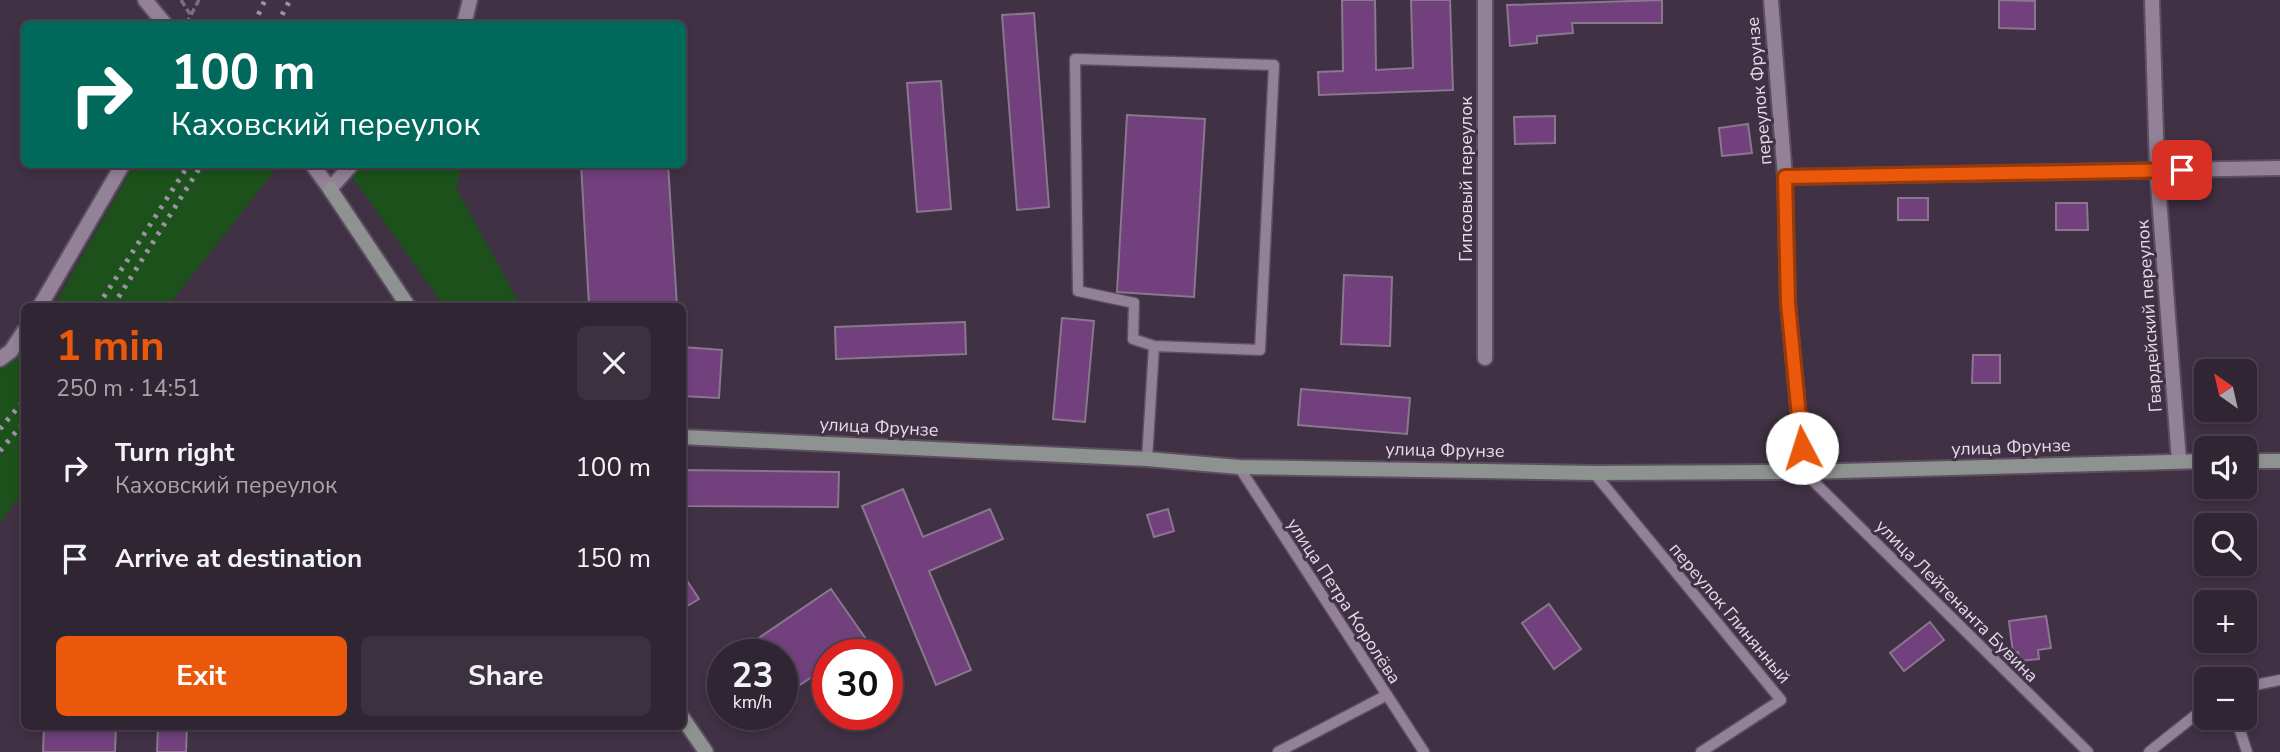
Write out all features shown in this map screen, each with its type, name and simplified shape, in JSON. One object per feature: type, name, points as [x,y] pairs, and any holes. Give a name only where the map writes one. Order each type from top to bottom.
[{"type":"main road","points":[[330,189],[406,303]]},
{"type":"main road","name":"улица Фрунзе","points":[[686,437],[1147,459],[1239,467],[1594,473],[1804,472],[2194,461]]},
{"type":"main road","points":[[2257,461],[2280,461]]},
{"type":"main road","points":[[686,723],[706,752]]},
{"type":"street","points":[[145,0],[162,21]]},
{"type":"street","points":[[465,21],[470,0]]},
{"type":"street","name":"Гипсовый переулок","points":[[1485,0],[1485,358]]},
{"type":"street","name":"переулок Фрунзе","points":[[1771,0],[1785,177],[1788,303],[1804,472]]},
{"type":"street","name":"Гвардейский переулок","points":[[2152,0],[2157,170],[2179,461]]},
{"type":"street","points":[[42,303],[121,168]]},
{"type":"street","points":[[315,168],[330,189],[348,168]]},
{"type":"street","points":[[1785,177],[2280,168]]},
{"type":"street","points":[[0,359],[12,351],[21,336]]},
{"type":"lane","points":[[1075,58],[1274,65],[1260,350],[1154,346],[1133,339],[1133,303],[1078,290],[1075,58]]},
{"type":"lane","points":[[1147,459],[1154,346]]},
{"type":"lane","name":"улица Петра Королёва","points":[[1239,467],[1424,752]]},
{"type":"lane","name":"улица Лейтенанта Бувина","points":[[1804,472],[2088,752]]},
{"type":"lane","name":"переулок Глинянный","points":[[1594,473],[1781,700],[1701,752]]},
{"type":"lane","points":[[2257,685],[2280,680]]},
{"type":"lane","points":[[1278,752],[1387,695]]},
{"type":"lane","points":[[2150,752],[2194,716]]},
{"type":"lane","points":[[2240,730],[2246,752]]},
{"type":"path","points":[[181,0],[190,14]]},
{"type":"path","points":[[187,21],[200,0]]},
{"type":"green space","points":[[132,168],[277,168],[170,303],[56,303]]},
{"type":"green space","points":[[461,168],[456,188],[519,303],[442,303],[347,170]]},
{"type":"green space","points":[[21,347],[21,495],[0,523],[0,369]]},
{"type":"building","points":[[1342,0],[1375,0],[1376,70],[1413,68],[1411,0],[1450,0],[1453,90],[1319,95],[1318,72],[1343,71]]},
{"type":"building","points":[[1662,0],[1662,23],[1572,23],[1573,33],[1537,36],[1537,43],[1510,46],[1507,5]]},
{"type":"building","points":[[1999,0],[2035,1],[2035,29],[1999,28]]},
{"type":"building","points":[[1034,13],[1049,207],[1017,210],[1002,15]]},
{"type":"building","points":[[941,81],[951,209],[917,212],[907,83]]},
{"type":"building","points":[[1127,115],[1205,119],[1194,297],[1117,292]]},
{"type":"building","points":[[1555,116],[1555,143],[1515,144],[1514,117]]},
{"type":"building","points":[[1748,124],[1752,153],[1722,156],[1719,128]]},
{"type":"building","points":[[581,168],[668,168],[677,303],[589,303]]},
{"type":"building","points":[[1898,198],[1928,198],[1928,220],[1898,220]]},
{"type":"building","points":[[2056,203],[2087,203],[2088,230],[2056,230]]},
{"type":"building","points":[[1344,275],[1392,277],[1390,346],[1341,344]]},
{"type":"building","points":[[1062,318],[1094,321],[1085,422],[1053,419]]},
{"type":"building","points":[[965,322],[966,354],[836,359],[835,327]]},
{"type":"building","points":[[686,347],[722,350],[719,398],[686,396]]},
{"type":"building","points":[[1973,355],[2000,355],[2000,383],[1972,383]]},
{"type":"building","points":[[1301,389],[1410,398],[1407,434],[1298,425]]},
{"type":"building","points":[[686,470],[839,472],[838,507],[686,506]]},
{"type":"building","points":[[903,489],[923,537],[990,509],[1003,539],[929,571],[971,670],[936,685],[862,506]]},
{"type":"building","points":[[1168,509],[1174,531],[1154,537],[1147,515]]},
{"type":"building","points":[[686,579],[699,599],[686,607]]},
{"type":"building","points":[[831,589],[866,639],[812,639],[812,677],[798,686],[798,639],[757,639]]},
{"type":"building","points":[[1549,604],[1581,649],[1554,669],[1522,623]]},
{"type":"building","points":[[2046,616],[2051,648],[2038,650],[2039,659],[2020,661],[2018,652],[2013,653],[2009,621]]},
{"type":"building","points":[[1930,622],[1944,640],[1904,671],[1890,653]]},
{"type":"building","points":[[44,730],[116,730],[115,752],[43,752]]},
{"type":"building","points":[[158,730],[187,730],[186,752],[157,752]]},
{"type":"railway","points":[[255,21],[265,0]]},
{"type":"railway","points":[[279,21],[290,0]]},
{"type":"railway","points":[[100,303],[186,168]]},
{"type":"railway","points":[[115,303],[199,168]]},
{"type":"railway","points":[[0,429],[21,404]]},
{"type":"railway","points":[[0,451],[21,426]]},
{"type":"route","points":[[1802,448],[1788,303],[1785,177],[2182,170]]}]
